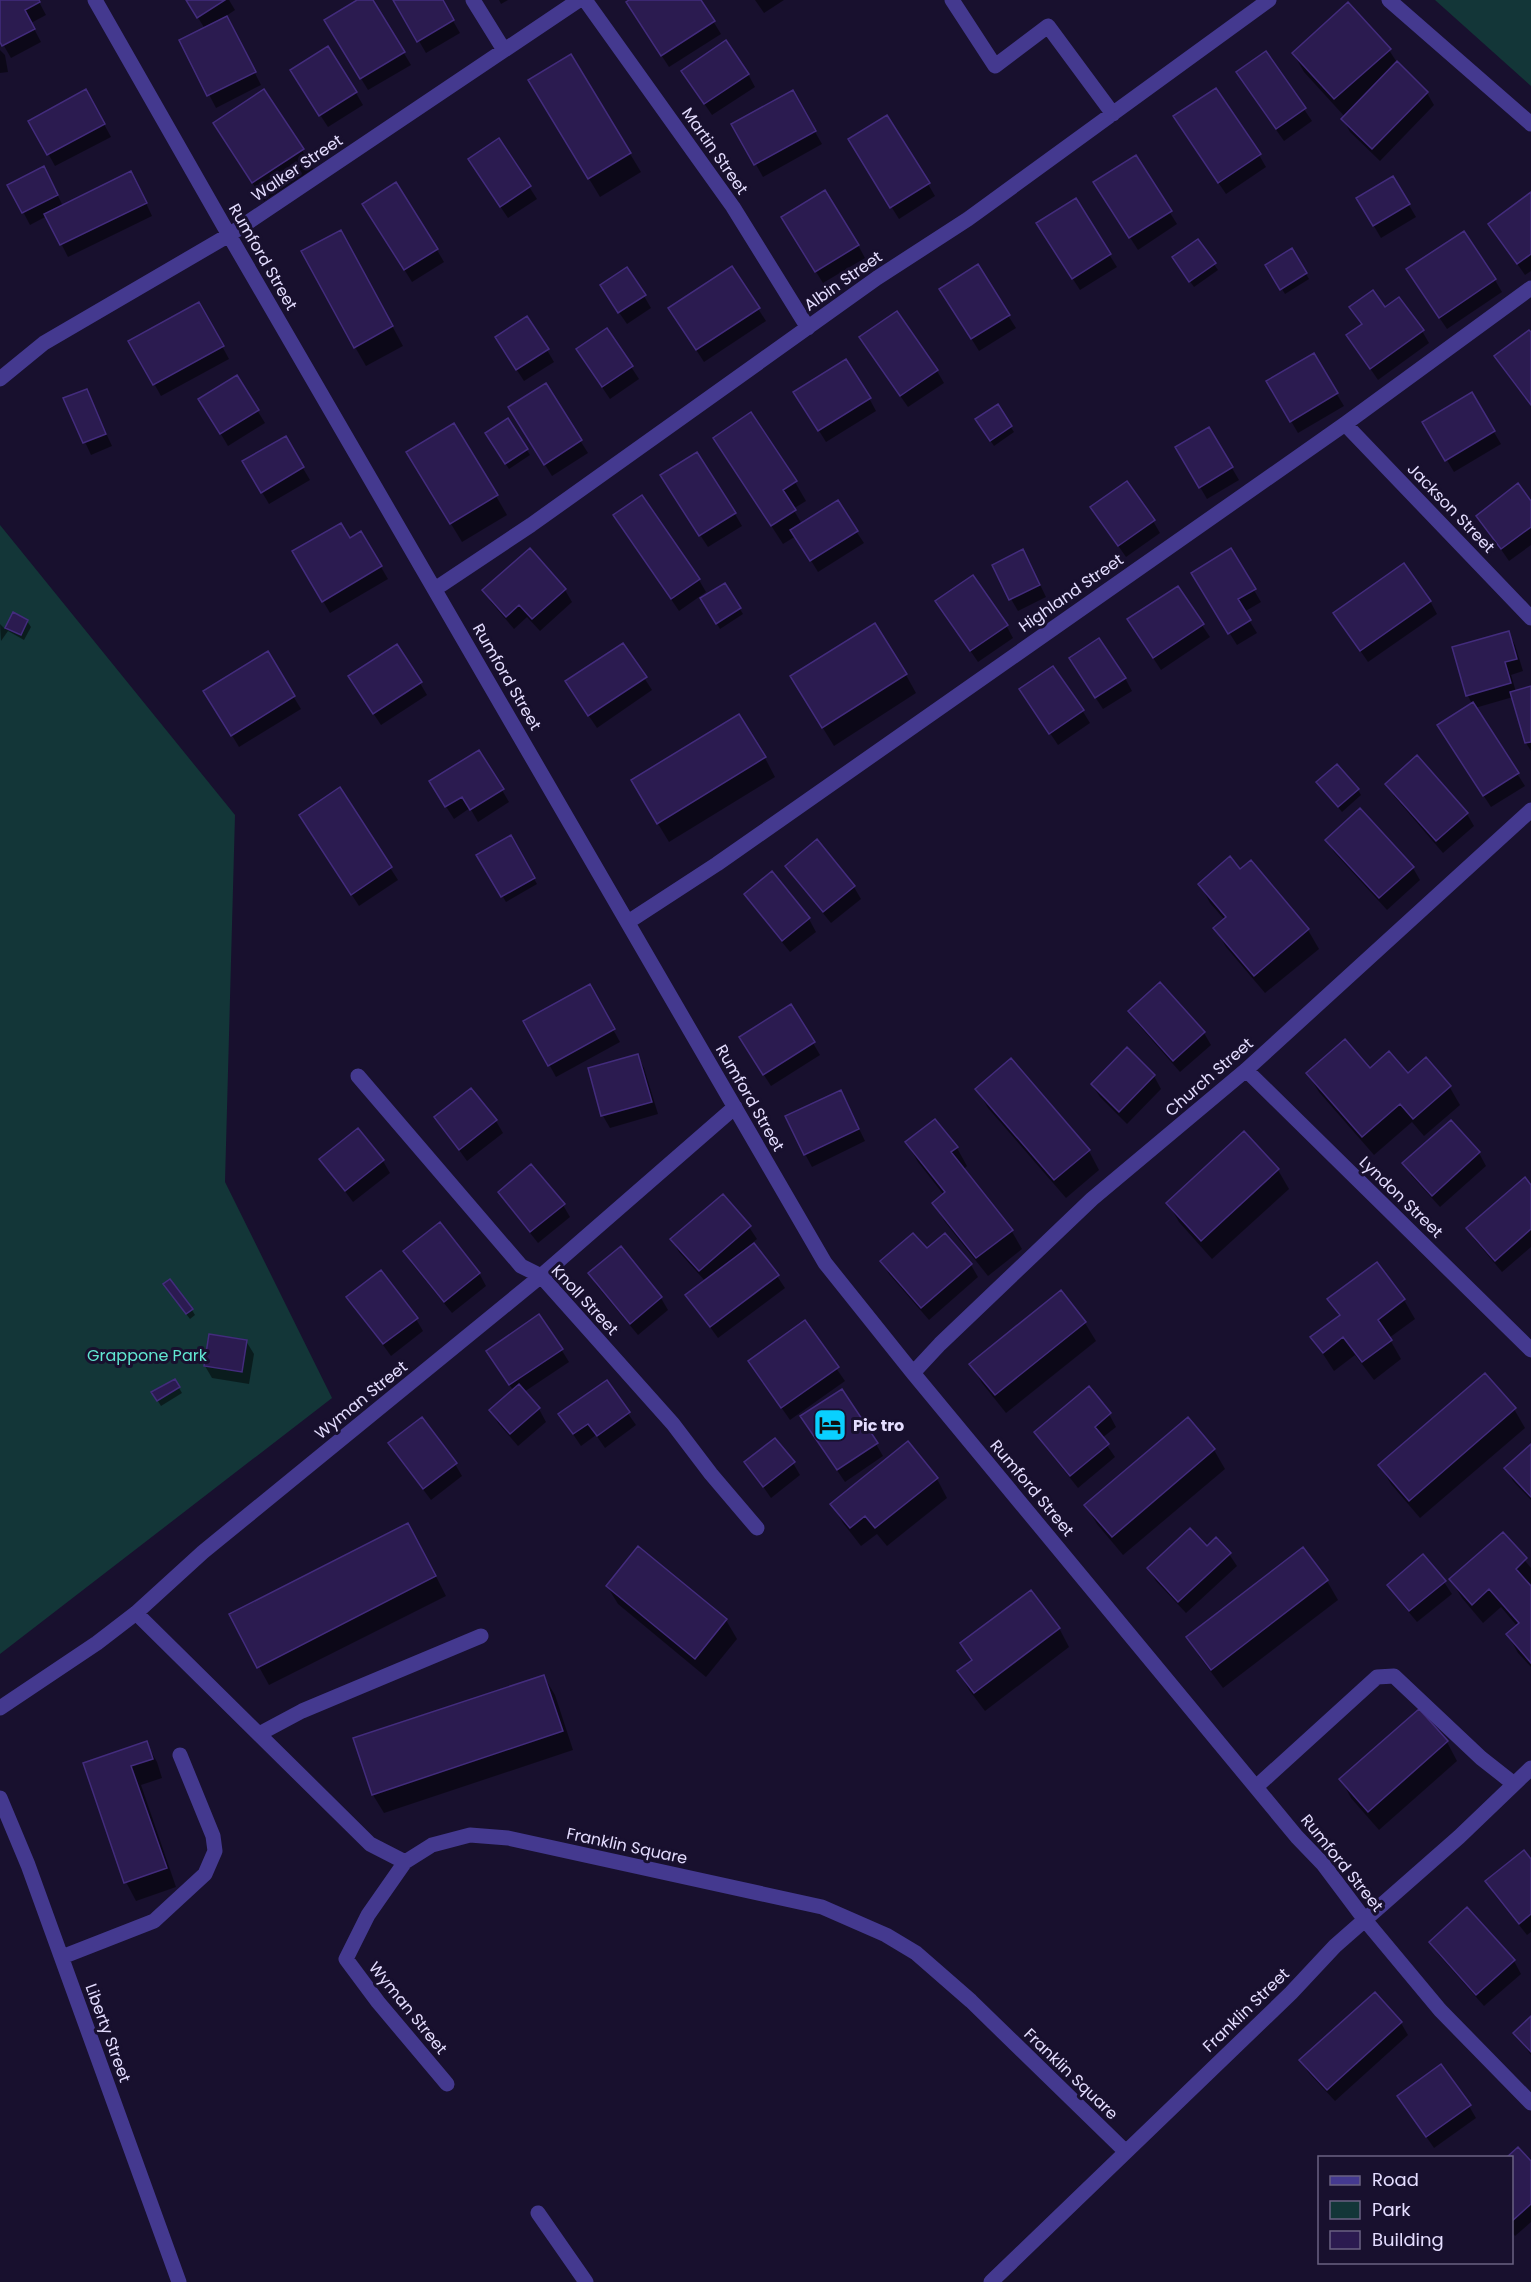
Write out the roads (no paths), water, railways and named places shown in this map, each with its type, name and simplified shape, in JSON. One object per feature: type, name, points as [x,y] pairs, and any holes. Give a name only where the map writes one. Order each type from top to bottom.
[{"type":"street","name":"Rumford Street","points":[[95,0],[825,1263],[913,1373],[1256,1787],[1323,1864],[1365,1920],[1440,2010],[1531,2103]]},
{"type":"street","points":[[473,0],[504,50]]},
{"type":"street","name":"Walker Street","points":[[0,379],[44,343],[229,235],[579,0]]},
{"type":"street","name":"Martin Street","points":[[585,0],[733,207],[808,328]]},
{"type":"street","points":[[952,0],[995,66],[1048,26],[1113,114]]},
{"type":"street","name":"Albin Street","points":[[435,589],[531,525],[877,278],[968,219],[1269,0]]},
{"type":"street","points":[[1389,0],[1531,124]]},
{"type":"street","name":"Highland Street","points":[[628,922],[717,864],[1345,424],[1531,288]]},
{"type":"street","name":"Jackson Street","points":[[1345,424],[1531,618]]},
{"type":"street","name":"Church Street","points":[[913,1373],[940,1344],[1092,1199],[1246,1070],[1531,810]]},
{"type":"street","name":"Lyndon Street","points":[[1246,1070],[1531,1350]]},
{"type":"street","name":"Knoll Street","points":[[358,1076],[520,1266],[541,1276],[673,1424],[711,1474],[757,1527]]},
{"type":"street","name":"Wyman Street","points":[[0,1708],[97,1643],[136,1613],[203,1552],[541,1276],[735,1107]]},
{"type":"street","points":[[136,1613],[370,1844],[405,1862]]},
{"type":"street","points":[[259,1734],[302,1711],[481,1636]]},
{"type":"street","points":[[1256,1787],[1377,1677],[1394,1676],[1481,1758],[1514,1784]]},
{"type":"street","points":[[62,1957],[154,1921],[205,1874],[215,1851],[213,1836],[180,1755]]},
{"type":"street","name":"Franklin Street","points":[[991,2282],[1291,1993],[1335,1946],[1459,1837],[1531,1768]]},
{"type":"street","name":"Liberty Street","points":[[0,1798],[28,1865],[179,2282]]},
{"type":"street","name":"Franklin Square","points":[[405,1862],[432,1845],[470,1835],[508,1838],[822,1906],[886,1935],[916,1953],[971,2001],[1125,2151]]},
{"type":"street","name":"Wyman Street","points":[[405,1862],[368,1915],[346,1959],[378,2002],[447,2084]]},
{"type":"street","points":[[538,2213],[586,2282]]},
{"type":"place","name":"Pic tro","points":[[830,1425]]},
{"type":"park label","name":"Grappone Park","points":[[147,1355]]}]
